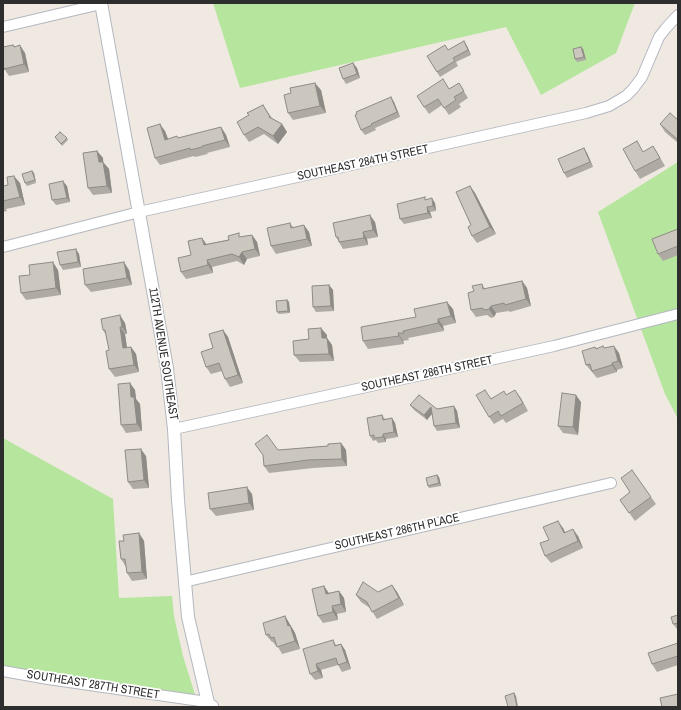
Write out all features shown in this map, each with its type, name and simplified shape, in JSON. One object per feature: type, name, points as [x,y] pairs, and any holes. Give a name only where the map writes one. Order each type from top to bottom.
[{"type":"street","points":[[3,27],[101,3]]},
{"type":"street","name":"112TH AVENUE SOUTHEAST","points":[[101,3],[167,368],[174,429],[184,582],[188,617],[210,705]]},
{"type":"street","name":"SOUTHEAST 284TH STREET","points":[[3,247],[139,212],[586,113],[609,106],[626,96],[633,89],[642,77],[659,37],[678,15]]},
{"type":"street","name":"SOUTHEAST 286TH STREET","points":[[174,429],[554,346],[678,314]]},
{"type":"street","name":"SOUTHEAST 286TH PLACE","points":[[184,582],[611,483]]},
{"type":"street","name":"SOUTHEAST 287TH STREET","points":[[3,671],[210,705]]},
{"type":"green space","points":[[213,3],[635,3],[616,53],[541,95],[506,27],[240,88]]},
{"type":"green space","points":[[678,162],[678,419],[665,394],[598,212]]},
{"type":"green space","points":[[3,438],[113,499],[119,598],[172,596],[174,616],[183,656],[197,701],[3,669]]},
{"type":"building","points":[[464,41],[468,50],[453,58],[455,61],[437,72],[427,56],[445,45],[448,50]]},
{"type":"building","points":[[13,45],[14,47],[20,45],[24,64],[4,69],[3,47]]},
{"type":"building","points":[[581,47],[584,57],[575,59],[573,49]]},
{"type":"building","points":[[353,63],[357,74],[343,79],[339,68]]},
{"type":"building","points":[[443,79],[449,89],[459,83],[464,91],[454,97],[456,100],[444,108],[438,99],[424,107],[417,96]]},
{"type":"building","points":[[315,83],[320,106],[288,113],[284,95],[291,93],[290,88]]},
{"type":"building","points":[[391,97],[397,112],[361,130],[355,115],[357,114],[356,112]]},
{"type":"building","points":[[263,105],[269,117],[282,124],[273,136],[258,127],[244,135],[237,122],[249,115],[247,113]]},
{"type":"building","points":[[670,113],[678,120],[678,140],[660,124]]},
{"type":"building","points":[[160,124],[165,140],[221,127],[225,140],[155,158],[147,128]]},
{"type":"building","points":[[60,132],[67,138],[61,144],[55,137]]},
{"type":"building","points":[[637,141],[643,152],[653,146],[660,158],[635,171],[623,149]]},
{"type":"building","points":[[584,148],[590,162],[564,173],[558,159]]},
{"type":"building","points":[[97,151],[99,162],[103,162],[107,186],[88,188],[83,153]]},
{"type":"building","points":[[32,171],[35,180],[25,183],[22,174]]},
{"type":"building","points":[[14,176],[20,197],[3,201],[3,186],[8,185],[7,177]]},
{"type":"building","points":[[63,181],[67,198],[52,200],[49,184]]},
{"type":"building","points":[[470,186],[490,227],[472,236],[468,227],[471,225],[456,192]]},
{"type":"building","points":[[425,197],[425,200],[432,198],[433,206],[427,207],[428,213],[400,219],[397,204]]},
{"type":"building","points":[[370,215],[373,230],[363,232],[364,238],[339,242],[338,237],[336,237],[333,223]]},
{"type":"building","points":[[290,223],[291,228],[304,225],[307,239],[271,246],[267,228]]},
{"type":"building","points":[[678,229],[678,246],[658,254],[652,239]]},
{"type":"building","points":[[239,233],[239,237],[252,235],[255,249],[242,252],[239,257],[232,254],[207,260],[208,265],[181,272],[178,258],[191,255],[188,241],[202,238],[204,245],[229,240],[228,236]]},
{"type":"building","points":[[76,249],[78,262],[60,265],[57,252]]},
{"type":"building","points":[[53,262],[56,288],[21,293],[19,276],[30,275],[29,265]]},
{"type":"building","points":[[124,262],[127,278],[85,285],[83,269]]},
{"type":"building","points":[[522,281],[526,299],[505,305],[504,303],[491,306],[489,309],[485,310],[482,308],[471,310],[468,293],[474,291],[472,286],[482,284],[483,289]]},
{"type":"building","points":[[329,285],[331,306],[313,307],[312,286]]},
{"type":"building","points":[[287,300],[288,311],[277,312],[276,301]]},
{"type":"building","points":[[447,302],[451,316],[438,319],[438,323],[403,331],[404,333],[398,333],[399,336],[363,341],[361,327],[416,317],[414,309]]},
{"type":"building","points":[[120,315],[123,348],[131,347],[134,365],[109,369],[106,351],[109,350],[101,319]]},
{"type":"building","points":[[321,328],[322,338],[327,338],[329,354],[294,355],[293,341],[309,339],[308,329]]},
{"type":"building","points":[[223,330],[238,375],[225,379],[219,363],[206,367],[201,352],[213,348],[209,334]]},
{"type":"building","points":[[603,346],[604,348],[614,346],[618,361],[612,363],[612,365],[592,371],[590,364],[586,365],[582,351],[595,347],[596,349]]},
{"type":"building","points":[[130,383],[131,397],[134,397],[137,424],[121,425],[118,384]]},
{"type":"building","points":[[485,390],[491,399],[504,391],[506,395],[515,390],[523,403],[501,416],[498,411],[489,417],[476,395]]},
{"type":"building","points":[[562,393],[576,395],[573,427],[558,426]]},
{"type":"building","points":[[419,395],[437,409],[454,406],[456,423],[434,426],[431,407],[424,415],[410,405]]},
{"type":"building","points":[[382,415],[383,420],[392,418],[394,432],[383,434],[383,437],[374,438],[374,435],[370,436],[367,418]]},
{"type":"building","points":[[267,435],[278,450],[328,446],[328,444],[341,443],[342,459],[308,460],[264,466],[263,455],[255,444]]},
{"type":"building","points":[[141,449],[144,480],[128,482],[125,450]]},
{"type":"building","points":[[632,470],[651,497],[629,513],[620,500],[630,492],[621,478]]},
{"type":"building","points":[[437,475],[439,483],[428,486],[426,478]]},
{"type":"building","points":[[247,487],[249,503],[210,509],[208,493]]},
{"type":"building","points":[[558,521],[564,533],[573,529],[578,541],[545,556],[540,543],[549,540],[543,527]]},
{"type":"building","points":[[139,533],[142,572],[127,573],[125,559],[121,559],[119,541],[124,541],[123,535]]},
{"type":"building","points":[[363,582],[378,592],[392,585],[399,598],[372,612],[367,602],[356,595]]},
{"type":"building","points":[[324,586],[326,594],[339,591],[341,604],[332,606],[333,612],[318,616],[312,589]]},
{"type":"building","points":[[678,615],[678,623],[673,624],[671,617]]},
{"type":"building","points":[[285,616],[288,626],[290,625],[295,641],[277,647],[274,637],[271,638],[269,634],[266,635],[263,623]]},
{"type":"building","points":[[333,640],[335,646],[341,644],[347,662],[338,665],[336,658],[316,664],[318,671],[310,674],[303,649]]},
{"type":"building","points":[[678,643],[678,656],[652,664],[648,653]]},
{"type":"building","points":[[514,693],[517,707],[508,707],[505,696]]},
{"type":"building","points":[[678,694],[678,707],[662,707],[660,698]]}]
